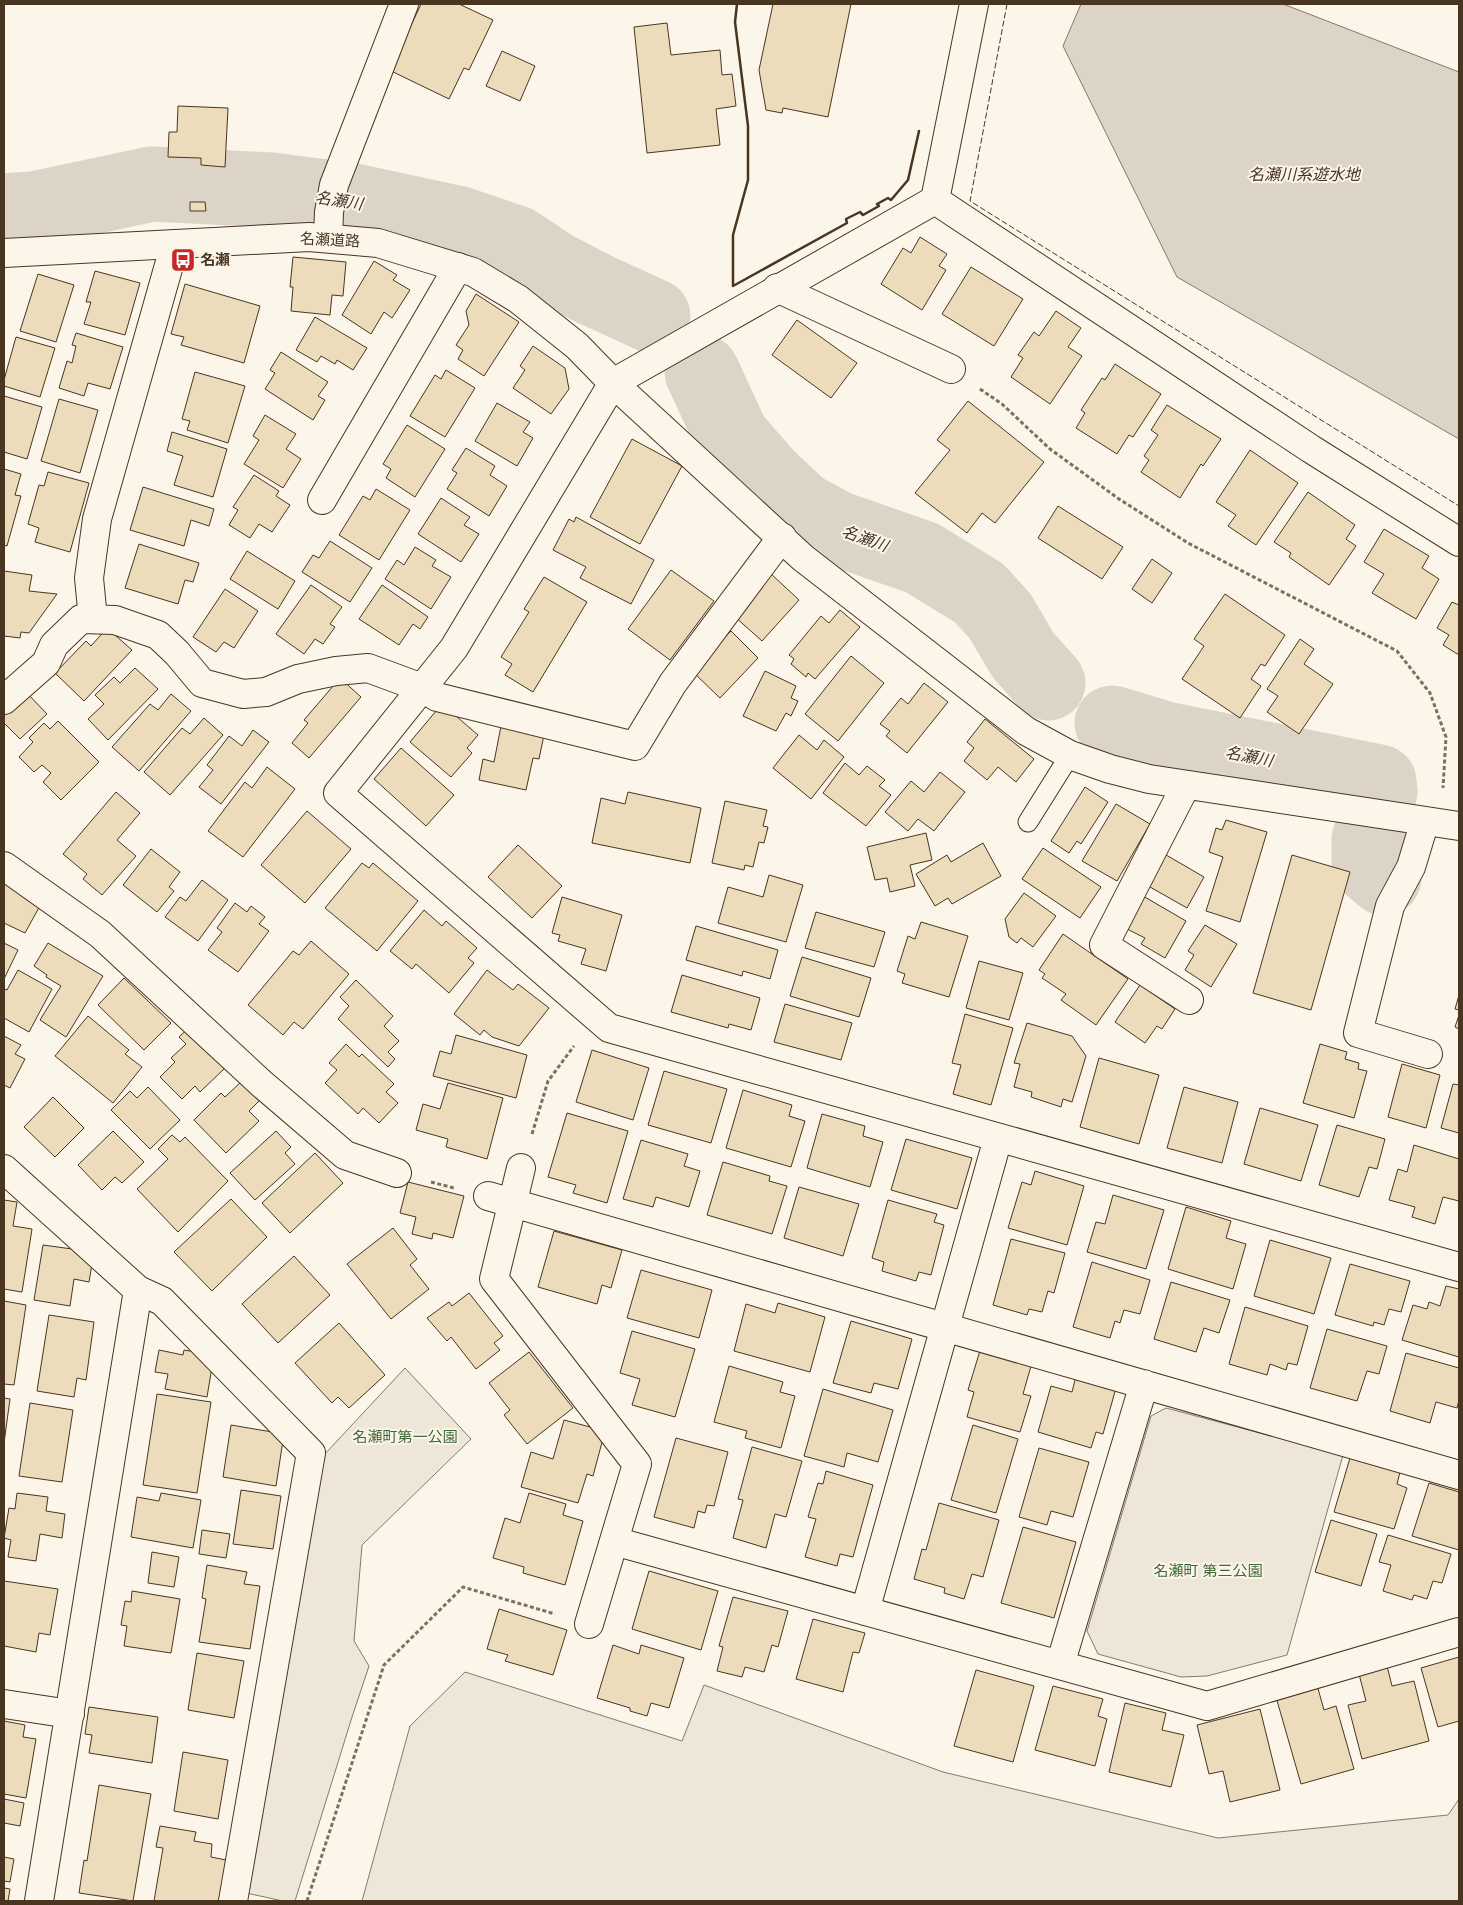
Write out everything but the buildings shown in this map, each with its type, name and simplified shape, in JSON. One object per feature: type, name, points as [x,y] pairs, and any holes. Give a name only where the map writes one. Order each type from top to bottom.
[{"type":"street","points":[[328,238],[331,198],[404,4]]},
{"type":"street","points":[[974,4],[935,200],[777,288],[613,383],[454,648],[338,792],[590,1027],[609,1028],[1459,1267]]},
{"type":"street","points":[[935,200],[1303,444],[1459,542]]},
{"type":"street","name":"名瀬道路","points":[[4,253],[309,237],[378,243],[473,272],[518,299],[577,346],[613,383],[803,558],[1026,731],[1070,755],[1110,769],[1149,779],[1442,823]]},
{"type":"street","points":[[93,619],[90,578],[97,519],[174,244]]},
{"type":"street","points":[[322,500],[458,267]]},
{"type":"street","points":[[777,288],[951,369]]},
{"type":"street","points":[[4,700],[46,663],[54,645],[80,619],[115,620],[158,634],[178,653],[202,683],[243,694],[266,692],[298,679],[336,671],[368,668],[422,688],[437,697],[635,746],[672,683],[782,538]]},
{"type":"street","points":[[1186,785],[1104,946],[1189,1000]]},
{"type":"street","points":[[1428,1054],[1358,1034],[1390,906],[1411,867],[1442,823]]},
{"type":"street","points":[[4,866],[100,934],[262,1084],[345,1155],[398,1173]]},
{"type":"street","points":[[865,1611],[998,1138]]},
{"type":"street","points":[[521,1168],[500,1200],[494,1279],[638,1464],[589,1624]]},
{"type":"street","points":[[4,1169],[138,1290],[162,1301],[312,1453],[233,1901]]},
{"type":"street","points":[[500,1200],[1459,1475]]},
{"type":"street","points":[[39,1901],[138,1290]]},
{"type":"street","points":[[1060,1665],[1144,1384]]},
{"type":"street","points":[[614,1541],[1207,1706],[1459,1632]]},
{"type":"street","points":[[4,1704],[70,1714]]},
{"type":"lane","points":[[1028,822],[1070,755]]},
{"type":"path","points":[[951,369],[1002,404],[1050,449],[1119,500],[1188,543],[1397,651],[1430,693],[1446,737],[1442,823]]},
{"type":"path","points":[[521,1168],[548,1081],[590,1027]]},
{"type":"path","points":[[398,1173],[500,1200]]},
{"type":"path","points":[[307,1901],[384,1665],[463,1587],[589,1624]]},
{"type":"green space","name":"名瀬町第一公園","points":[[405,1368],[471,1439],[362,1545],[354,1641],[369,1666],[295,1901],[283,1901],[246,1893],[324,1455]]},
{"type":"green space","name":"名瀬町 第三公園","points":[[1166,1408],[1343,1455],[1287,1655],[1207,1676],[1181,1677],[1098,1654],[1087,1631],[1151,1416]]},
{"type":"green space","points":[[465,1672],[682,1741],[704,1685],[943,1772],[1218,1838],[1448,1815],[1459,1799],[1459,1901],[362,1901],[410,1726]]},
{"type":"water","name":"名瀬川系遊水地","points":[[1081,4],[1283,4],[1459,72],[1459,439],[1177,277],[1063,46]]},
{"type":"waterway","name":"名瀬川","points":[[4,211],[34,209],[152,184],[271,190],[349,200],[460,224],[516,243],[555,269],[653,316]]},
{"type":"waterway","name":"名瀬川","points":[[702,372],[732,437],[766,476],[801,509],[836,528],[922,558],[979,593],[1000,616],[1023,655],[1048,683]]},
{"type":"waterway","name":"名瀬川","points":[[1112,723],[1165,739],[1379,782],[1380,792]]},
{"type":"waterway","name":"名瀬川","points":[[1369,839],[1369,865],[1384,878]]},
{"type":"fence","points":[[1007,4],[970,201],[1459,506]]},
{"type":"wall","points":[[737,4],[735,22],[748,126],[748,180],[733,235],[733,286],[847,223],[846,219],[860,212],[863,215],[879,206],[877,204],[888,198],[891,200],[908,180],[919,131]]},
{"type":"place","name":"名瀬","points":[[183,260]]}]
